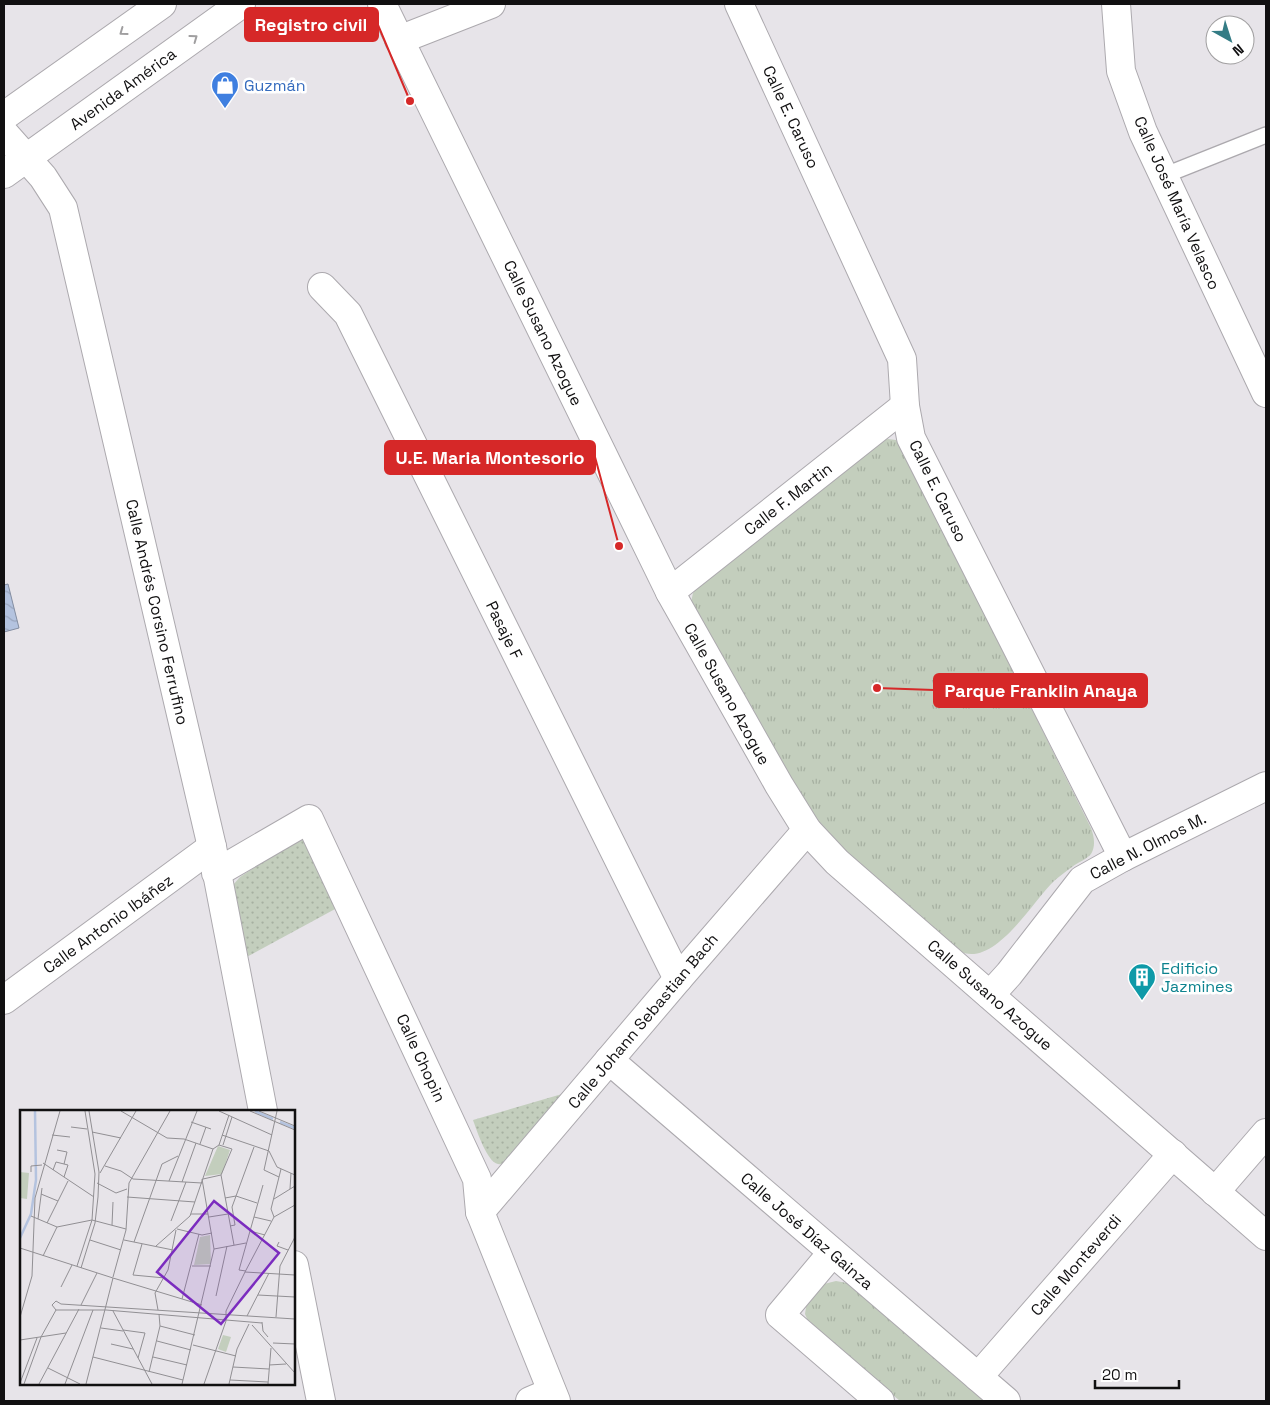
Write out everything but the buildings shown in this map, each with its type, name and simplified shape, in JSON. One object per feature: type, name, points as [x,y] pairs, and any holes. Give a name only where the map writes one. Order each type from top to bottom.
[{"type":"street","points":[[4,116],[162,4]]},
{"type":"street","name":"Avenida América","points":[[4,174],[241,4]]},
{"type":"street","name":"Calle Susano Azogue","points":[[382,4],[670,592],[806,830],[837,862],[1266,1236]]},
{"type":"street","points":[[399,40],[491,4]]},
{"type":"street","name":"Calle E. Caruso","points":[[739,4],[902,359],[905,406],[911,438],[1123,856]]},
{"type":"street","name":"Calle José María Velasco","points":[[1117,5],[1121,70],[1143,132],[1266,394]]},
{"type":"street","name":"Calle Andrés Corsino Ferrufino","points":[[4,133],[44,177],[63,208],[214,860],[263,1110]]},
{"type":"street","name":"Pasaje F","points":[[322,287],[348,314],[678,979]]},
{"type":"street","name":"Calle F. Martin","points":[[670,592],[905,406]]},
{"type":"street","name":"Calle N. Olmos M.","points":[[990,995],[1009,974],[1082,880],[1123,856],[1266,786]]},
{"type":"street","name":"Calle Chopin","points":[[214,860],[309,819],[477,1179],[480,1212],[546,1398]]},
{"type":"street","name":"Calle Johann Sebastian Bach","points":[[480,1212],[806,830]]},
{"type":"street","name":"Calle Antonio Ibáñez","points":[[4,1000],[214,860]]},
{"type":"street","name":"Calle José Díaz Gainza","points":[[609,1060],[1006,1401]]},
{"type":"street","points":[[1215,1192],[1266,1133]]},
{"type":"street","name":"Calle Monteverdi","points":[[978,1377],[1173,1154]]},
{"type":"street","points":[[832,1252],[780,1315],[880,1401]]},
{"type":"street","points":[[295,1270],[320,1401]]},
{"type":"lane","points":[[1163,176],[1266,135]]},
{"type":"green space","points":[[888,439],[896,440],[904,453],[1091,828],[1094,838],[1094,848],[1091,854],[1054,881],[1011,931],[986,951],[972,954],[959,951],[847,853],[796,798],[691,602],[693,593],[698,586],[881,441]]},
{"type":"green space","points":[[302,840],[306,841],[337,908],[241,960],[233,885],[240,877],[288,845]]},
{"type":"green space","points":[[562,1094],[513,1159],[506,1163],[498,1164],[490,1158],[473,1120]]},
{"type":"green space","points":[[836,1281],[847,1283],[986,1401],[900,1401],[810,1326],[805,1314],[807,1301],[824,1284]]},
{"type":"water","points":[[8,584],[19,628],[4,632],[4,585]]},
{"type":"place","name":"Registro civil","points":[[410,101]]},
{"type":"place","name":"Guzmán","points":[[225,109]]},
{"type":"place","name":"U.E. Maria Montesorio","points":[[619,546]]},
{"type":"place","name":"Parque Franklin Anaya","points":[[877,688]]},
{"type":"place","name":"Edificio Jazmines","points":[[1142,1001]]}]
